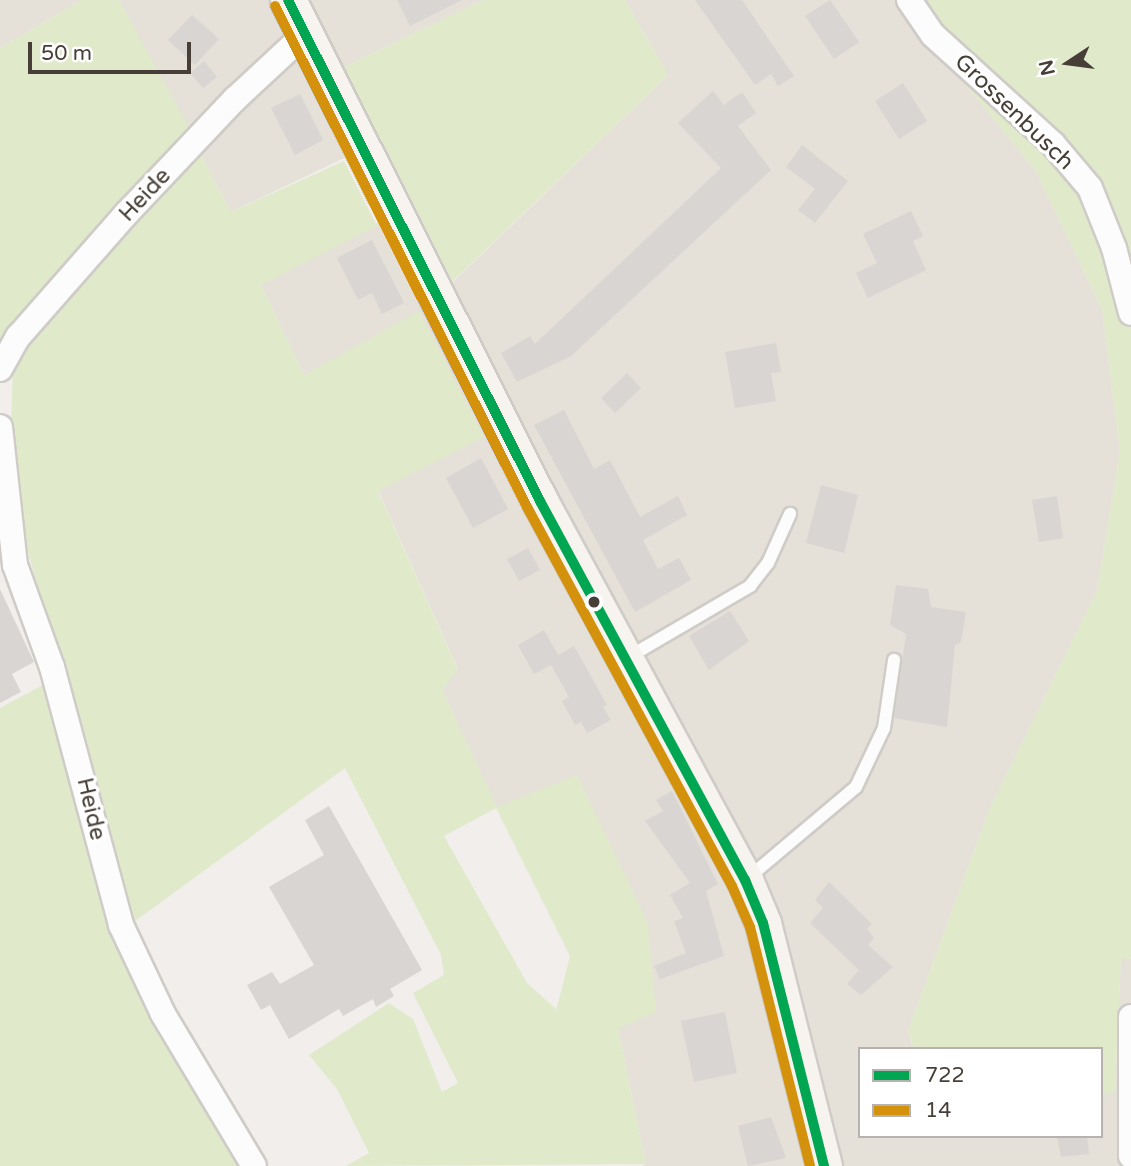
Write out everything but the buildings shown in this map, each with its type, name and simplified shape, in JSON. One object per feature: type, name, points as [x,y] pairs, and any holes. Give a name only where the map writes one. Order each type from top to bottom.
[{"type":"street","points":[[288,0],[471,368],[745,880],[763,923],[824,1166]]},
{"type":"street","name":"Grossenbusch","points":[[909,0],[933,35],[1053,144],[1090,188],[1131,313]]},
{"type":"street","name":"Heide","points":[[0,366],[18,337],[128,212],[235,99],[305,34]]},
{"type":"street","name":"Heide","points":[[0,427],[15,565],[60,693],[121,925],[163,1014],[254,1166]]},
{"type":"street","points":[[1131,1017],[1131,1156]]},
{"type":"lane","points":[[626,658],[750,586],[768,563],[790,514]]},
{"type":"lane","points":[[745,880],[856,788],[884,729],[894,660]]},
{"type":"shaded area","points":[[0,0],[82,0],[0,48]]},
{"type":"shaded area","points":[[119,0],[483,0],[342,68],[380,141],[231,212]]},
{"type":"shaded area","points":[[625,0],[896,0],[1035,170],[1102,309],[1120,451],[1097,591],[989,810],[908,1031],[913,1047],[858,1047],[858,1138],[1103,1138],[1103,1094],[1115,1091],[1121,957],[1131,959],[1131,1166],[641,1166],[646,1164],[618,1029],[497,808],[442,690],[458,669],[378,490],[483,437],[304,375],[261,285],[412,204],[453,282],[668,75]]},
{"type":"green space","points":[[82,0],[119,0],[191,131],[0,344],[0,48]]},
{"type":"green space","points":[[483,0],[625,0],[668,75],[452,282],[342,68]]},
{"type":"green space","points":[[896,0],[1131,0],[1131,959],[1121,958],[1115,1092],[1103,1094],[1103,1047],[913,1047],[908,1031],[989,810],[1097,591],[1120,451],[1102,309],[1035,170]]},
{"type":"green space","points":[[200,153],[231,212],[344,161],[377,226],[261,285],[304,375],[419,311],[484,437],[378,491],[458,670],[442,690],[497,807],[577,775],[648,923],[656,1012],[618,1029],[646,1164],[346,1166],[369,1153],[337,1089],[309,1055],[389,1003],[413,1019],[442,1092],[458,1083],[413,993],[444,975],[441,955],[345,768],[131,924],[23,534],[11,429],[13,365],[28,341]],"holes":[[[496,808],[570,956],[555,1015],[556,1009],[527,983],[444,836]]]},
{"type":"green space","points":[[50,681],[107,915],[242,1166],[0,1166],[0,708]]},
{"type":"transit line","name":"722","points":[[288,0],[540,501],[745,880],[763,923],[824,1166]]},
{"type":"transit line","name":"14","points":[[275,6],[527,507],[732,886],[750,927],[810,1166]]}]
